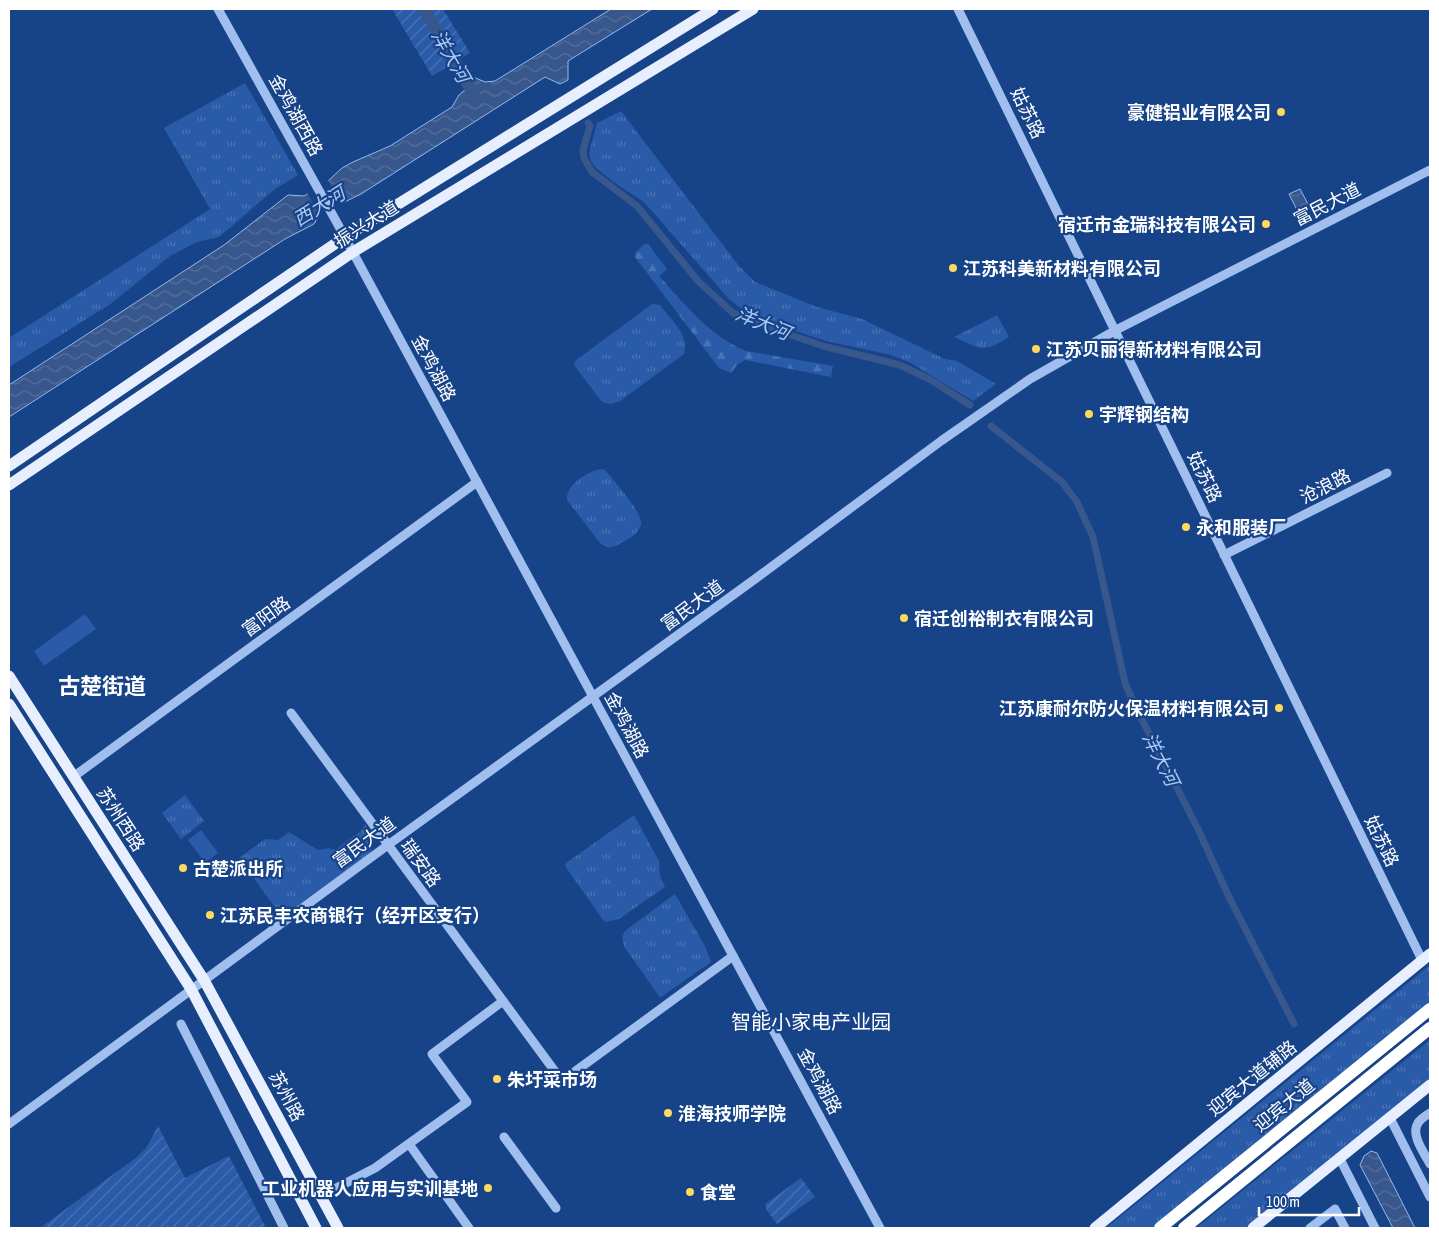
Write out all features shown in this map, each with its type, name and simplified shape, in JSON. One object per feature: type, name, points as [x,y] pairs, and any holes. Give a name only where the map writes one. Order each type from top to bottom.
[{"type":"highway","name":"迎宾大道","points":[[1160,1228],[1430,1009]]},
{"type":"highway","name":"迎宾大道","points":[[1184,1228],[1430,1028]]},
{"type":"main road","name":"振兴大道","points":[[9,466],[345,237],[713,9]]},
{"type":"main road","name":"振兴大道","points":[[9,485],[353,252],[753,9]]},
{"type":"main road","name":"苏州西路","points":[[9,676],[204,980]]},
{"type":"main road","name":"苏州西路","points":[[9,704],[191,989]]},
{"type":"main road","name":"迎宾大道辅路","points":[[1095,1228],[1426,957]]},
{"type":"main road","name":"苏州路","points":[[204,980],[338,1228]]},
{"type":"main road","name":"苏州路","points":[[191,989],[316,1228]]},
{"type":"main road","points":[[1253,1228],[1430,1085]]},
{"type":"street","name":"金鸡湖西路","points":[[218,9],[345,237]]},
{"type":"street","name":"姑苏路","points":[[958,9],[1224,555],[1426,957]]},
{"type":"street","name":"富民大道","points":[[9,1124],[388,845],[755,579],[941,440],[1030,379],[1116,330],[1430,170]]},
{"type":"street","name":"金鸡湖路","points":[[345,237],[880,1228]]},
{"type":"street","name":"沧浪路","points":[[1224,555],[1387,473]]},
{"type":"street","name":"富阳路","points":[[73,777],[477,482]]},
{"type":"street","name":"瑞安路","points":[[291,713],[562,1081],[733,956]]},
{"type":"street","points":[[321,1196],[375,1168],[467,1102],[432,1054],[503,1001]]},
{"type":"street","points":[[181,1024],[284,1228]]},
{"type":"street","points":[[1430,1112],[1418,1123],[1415,1130],[1418,1141],[1430,1164]]},
{"type":"street","points":[[1390,1118],[1430,1197]]},
{"type":"street","points":[[504,1137],[556,1208]]},
{"type":"street","points":[[409,1144],[469,1228]]},
{"type":"street","points":[[1340,1159],[1375,1228]]},
{"type":"street","points":[[1310,1228],[1336,1209],[1345,1228]]},
{"type":"green space","points":[[392,9],[443,9],[470,53],[432,76]]},
{"type":"green space","points":[[245,83],[298,175],[275,189],[219,237],[197,242],[170,256],[109,305],[9,367],[9,338],[210,209],[164,128]]},
{"type":"green space","points":[[621,111],[739,266],[755,282],[817,307],[862,319],[945,359],[957,361],[996,384],[973,401],[911,363],[891,355],[826,341],[771,323],[745,312],[729,299],[644,202],[612,181],[596,168],[591,161],[589,153],[597,123]]},
{"type":"green space","points":[[644,244],[648,244],[667,269],[659,276],[698,318],[720,337],[746,351],[833,366],[831,377],[745,360],[738,364],[731,373],[719,368],[635,257],[635,253]]},
{"type":"green space","points":[[652,304],[660,305],[682,334],[685,347],[684,354],[620,401],[611,404],[602,402],[574,365],[575,361]]},
{"type":"green space","points":[[997,315],[1009,337],[993,346],[987,348],[976,347],[954,337]]},
{"type":"green space","points":[[601,469],[605,470],[627,497],[641,520],[640,528],[636,533],[613,547],[607,547],[600,543],[567,500],[570,489],[578,480]]},
{"type":"green space","points":[[85,614],[96,629],[44,666],[34,651]]},
{"type":"green space","points":[[185,795],[204,821],[181,839],[162,813]]},
{"type":"green space","points":[[634,815],[659,861],[660,876],[665,887],[619,919],[606,922],[565,866],[566,863]]},
{"type":"green space","points":[[365,824],[374,841],[370,853],[282,917],[239,858],[265,839],[278,840],[289,832],[318,850],[336,849],[362,830]]},
{"type":"green space","points":[[201,830],[218,853],[205,863],[188,840]]},
{"type":"green space","points":[[675,894],[705,946],[711,962],[661,997],[625,948],[623,936],[626,930]]},
{"type":"green space","points":[[1430,965],[1430,1003],[1153,1228],[1106,1228]]},
{"type":"green space","points":[[1430,1040],[1430,1081],[1248,1228],[1196,1228]]},
{"type":"green space","points":[[158,1126],[185,1178],[229,1156],[266,1228],[40,1228],[137,1157],[146,1148]]},
{"type":"green space","points":[[801,1178],[815,1197],[777,1224],[766,1209],[765,1204]]},
{"type":"water","name":"西大河","points":[[611,9],[652,9],[568,61],[568,80],[560,84],[545,77],[361,194],[320,214],[314,224],[285,239],[9,417],[9,385],[224,245],[288,195],[304,196],[327,182],[342,168],[390,146],[452,107],[459,95],[466,89],[464,82],[471,76],[485,82],[495,81]]},
{"type":"water","points":[[1300,189],[1309,206],[1298,212],[1289,194]]},
{"type":"water","points":[[1371,1151],[1377,1153],[1415,1228],[1393,1228],[1360,1165],[1364,1156]]},
{"type":"pier","points":[[327,178],[342,205],[321,218],[306,191]]},
{"type":"waterway","name":"洋大河","points":[[424,9],[474,95]]},
{"type":"waterway","name":"洋大河","points":[[588,123],[590,126],[583,150],[584,158],[592,172],[637,206],[698,281],[733,313],[747,320],[823,346],[900,365],[931,380],[970,405]]},
{"type":"waterway","name":"洋大河","points":[[991,426],[1062,482],[1077,502],[1093,537],[1125,683],[1198,829],[1229,897],[1294,1024]]},
{"type":"place","name":"豪健铝业有限公司","points":[[1281,112]]},
{"type":"place","name":"宿迁市金瑞科技有限公司","points":[[1266,224]]},
{"type":"place","name":"江苏科美新材料有限公司","points":[[953,268]]},
{"type":"place","name":"江苏贝丽得新材料有限公司","points":[[1036,349]]},
{"type":"place","name":"宇辉钢结构","points":[[1089,414]]},
{"type":"place","name":"永和服装厂","points":[[1186,527]]},
{"type":"place","name":"宿迁创裕制衣有限公司","points":[[904,618]]},
{"type":"place","name":"江苏康耐尔防火保温材料有限公司","points":[[1279,708]]},
{"type":"place","name":"古楚派出所","points":[[183,868]]},
{"type":"place","name":"江苏民丰农商银行（经开区支行）","points":[[210,915]]},
{"type":"place","name":"朱圩菜市场","points":[[497,1079]]},
{"type":"place","name":"淮海技师学院","points":[[668,1113]]},
{"type":"place","name":"工业机器人应用与实训基地","points":[[488,1188]]},
{"type":"place","name":"食堂","points":[[690,1192]]},
{"type":"district","name":"古楚街道","points":[[102,686]]},
{"type":"district","name":"智能小家电产业园","points":[[811,1021]]}]
